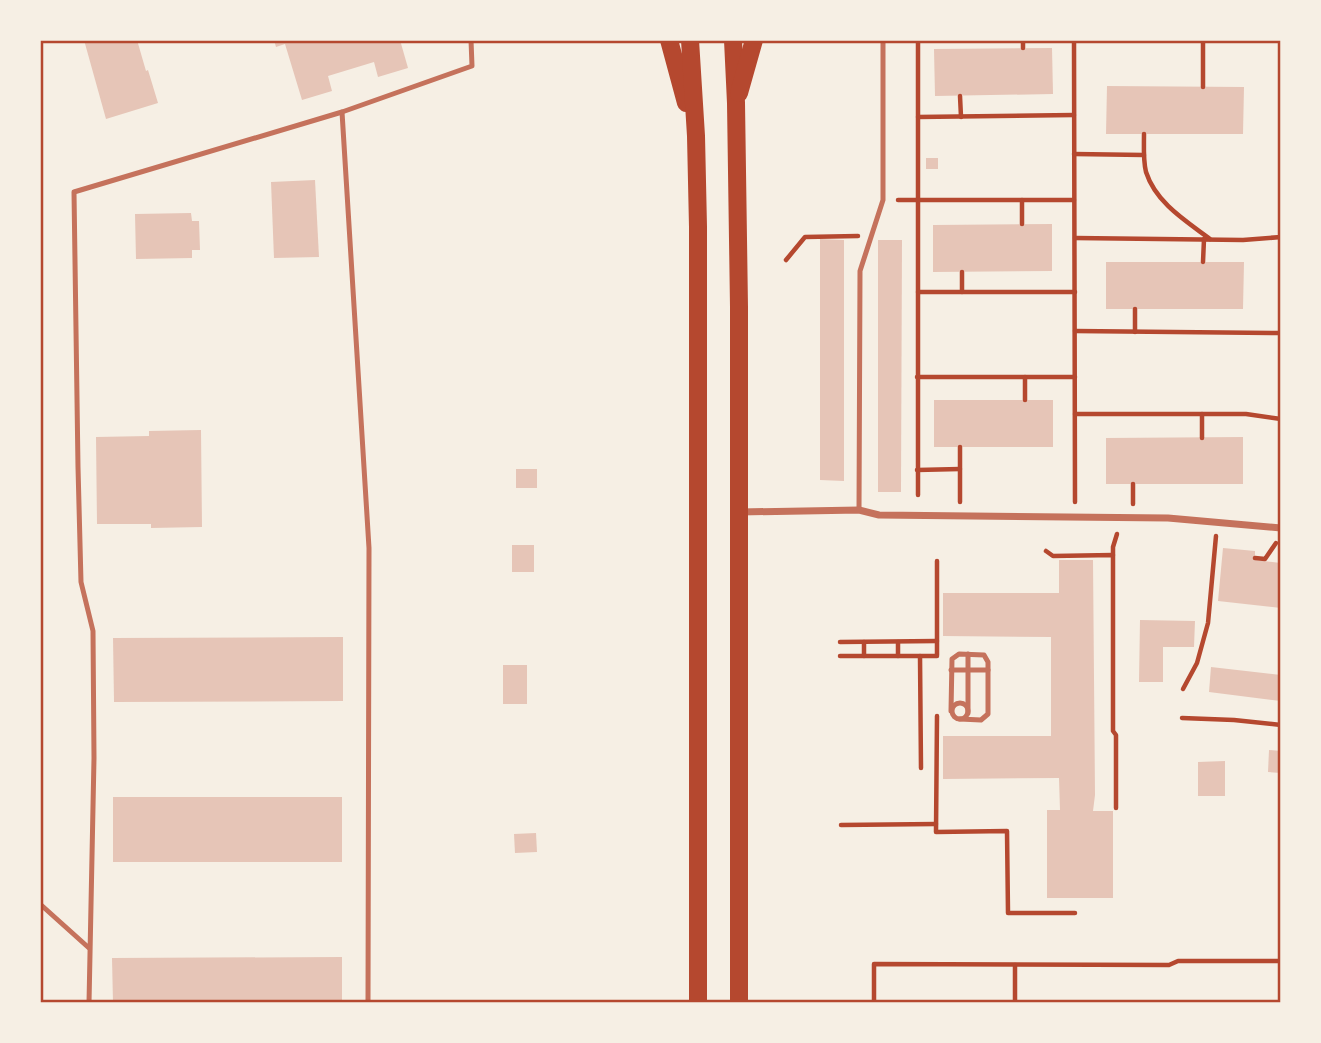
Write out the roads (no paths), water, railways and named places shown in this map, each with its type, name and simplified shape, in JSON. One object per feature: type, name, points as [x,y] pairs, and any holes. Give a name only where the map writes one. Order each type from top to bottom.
[{"type":"main road","points":[[669,40],[696,136]]},
{"type":"main road","points":[[691,40],[698,227],[698,1003]]},
{"type":"main road","points":[[733,40],[739,307],[739,1003]]},
{"type":"main road","points":[[736,103],[754,40]]},
{"type":"street","points":[[739,512],[859,510],[879,515],[1168,518],[1281,528]]},
{"type":"lane","points":[[89,1003],[94,758],[93,631],[81,582],[74,192],[342,112],[472,66],[471,40]]},
{"type":"lane","points":[[859,510],[860,271],[883,200],[883,40]]},
{"type":"lane","points":[[342,112],[369,548],[369,1003]]},
{"type":"lane","points":[[959,654],[968,654],[984,655],[988,659],[988,714],[981,720],[960,719],[953,716],[951,710],[952,659],[959,654]]},
{"type":"lane","points":[[960,719],[965,718],[968,713],[968,654]]},
{"type":"lane","points":[[951,670],[988,670]]},
{"type":"lane","points":[[951,710],[960,703],[965,705],[968,713]]},
{"type":"lane","points":[[40,904],[89,948]]}]
